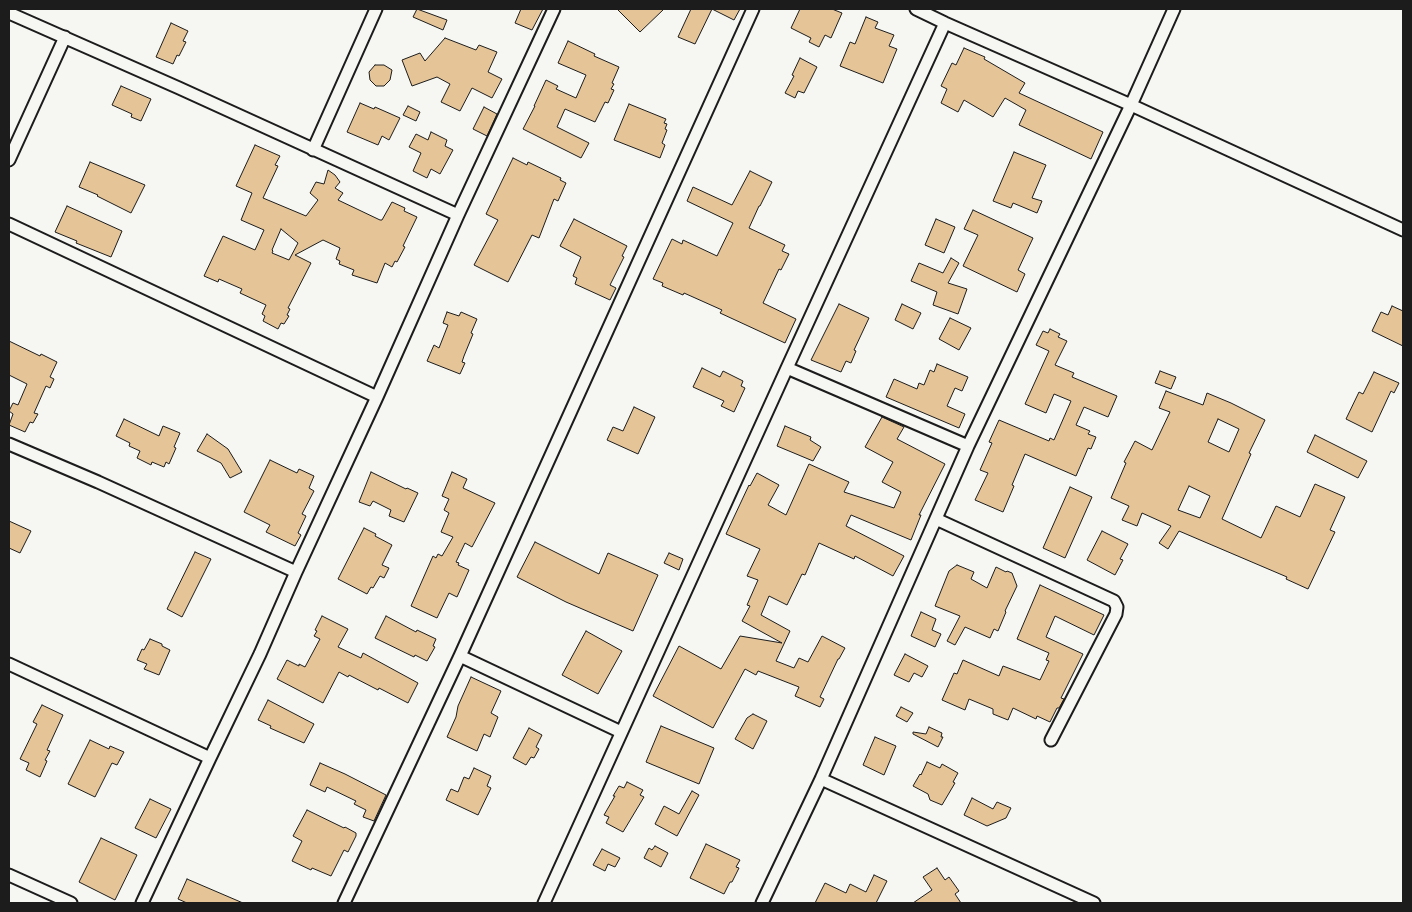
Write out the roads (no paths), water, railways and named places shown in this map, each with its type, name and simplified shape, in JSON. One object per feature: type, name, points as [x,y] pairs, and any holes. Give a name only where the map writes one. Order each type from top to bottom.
[{"type":"street","points":[[313,150],[376,9]]},
{"type":"street","points":[[142,903],[260,654],[458,215],[554,9]]},
{"type":"street","points":[[344,903],[460,656],[753,9]]},
{"type":"street","points":[[916,9],[1403,230]]},
{"type":"street","points":[[762,903],[821,779],[968,446],[1131,105],[1174,9]]},
{"type":"street","points":[[9,13],[458,215]]},
{"type":"street","points":[[544,903],[945,23]]},
{"type":"street","points":[[9,160],[65,37]]},
{"type":"street","points":[[9,224],[377,397]]},
{"type":"street","points":[[787,368],[968,446]]},
{"type":"street","points":[[9,444],[98,482],[296,572]]},
{"type":"street","points":[[936,519],[1114,600],[1117,607],[1116,614],[1051,740]]},
{"type":"street","points":[[460,656],[621,732]]},
{"type":"street","points":[[9,664],[210,758]]},
{"type":"street","points":[[821,779],[1094,903]]},
{"type":"street","points":[[9,875],[71,903]]}]
